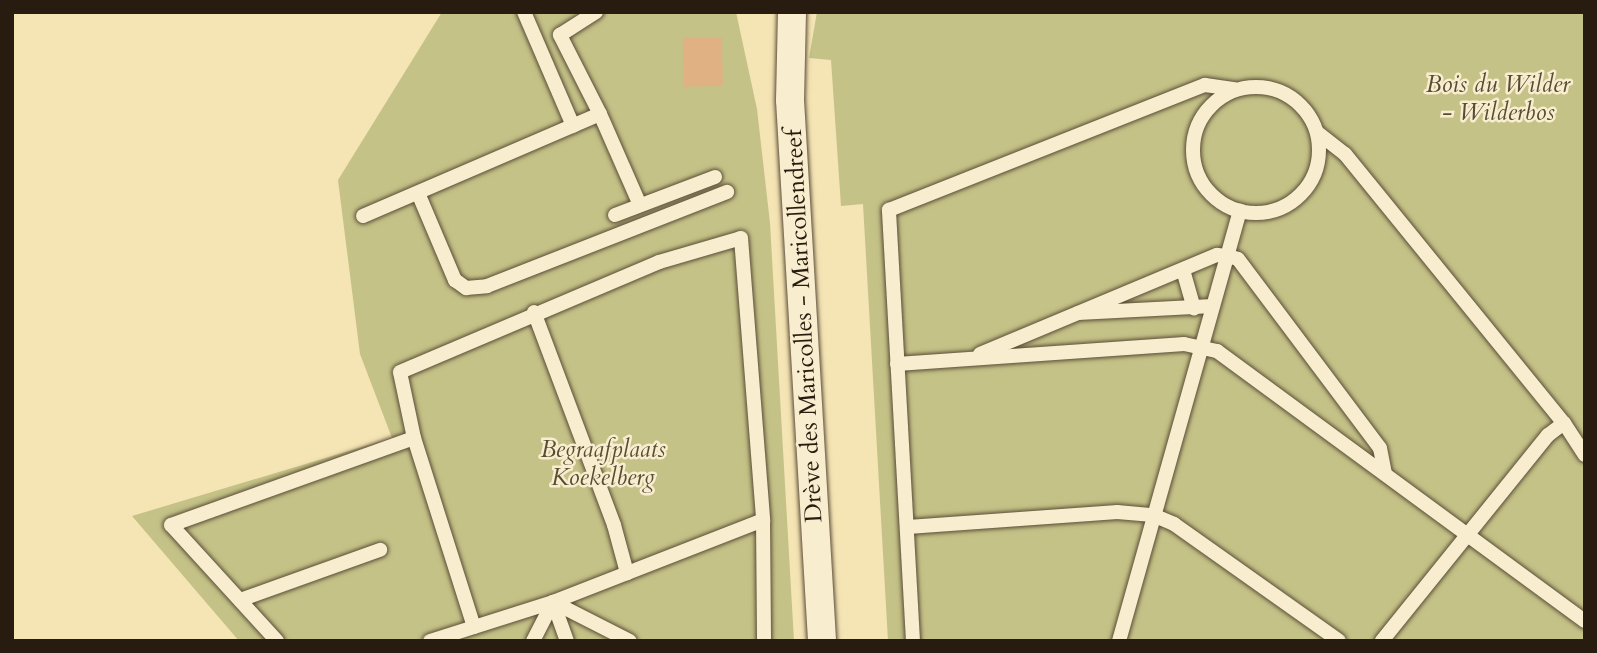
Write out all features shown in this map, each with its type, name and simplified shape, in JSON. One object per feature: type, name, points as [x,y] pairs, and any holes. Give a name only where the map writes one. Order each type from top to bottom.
[{"type":"street","name":"Drève des Maricolles - Maricollendreef","points":[[792,12],[788,55],[822,641]]},
{"type":"lane","points":[[524,12],[573,127]]},
{"type":"lane","points":[[596,12],[560,35],[600,114],[640,205]]},
{"type":"lane","points":[[913,641],[889,210],[1205,85],[1279,90],[1298,102],[1318,133],[1345,153],[1564,423],[1585,455]]},
{"type":"lane","points":[[1235,89],[1200,118],[1192,155],[1206,189],[1222,204],[1240,211],[1276,211],[1306,190],[1318,166],[1318,133]]},
{"type":"lane","points":[[363,216],[600,114]]},
{"type":"lane","points":[[615,215],[715,177]]},
{"type":"lane","points":[[418,192],[455,280],[466,288],[487,286],[727,192]]},
{"type":"lane","points":[[1119,641],[1240,211]]},
{"type":"lane","points":[[474,627],[414,438],[400,372],[534,312],[659,262],[741,239],[764,520],[764,641]]},
{"type":"lane","points":[[979,355],[982,349],[1217,255],[1238,259],[1380,448],[1385,473]]},
{"type":"lane","points":[[1184,270],[1194,307]]},
{"type":"lane","points":[[1073,313],[1213,306]]},
{"type":"lane","points":[[534,312],[614,525],[626,573]]},
{"type":"lane","points":[[897,364],[979,355],[1201,346],[1217,351],[1585,621]]},
{"type":"lane","points":[[1382,641],[1471,535],[1548,435],[1564,423]]},
{"type":"lane","points":[[277,641],[171,525],[414,438]]},
{"type":"lane","points":[[908,527],[1117,512],[1153,514],[1174,524],[1339,641]]},
{"type":"lane","points":[[430,641],[553,602],[764,520]]},
{"type":"lane","points":[[240,600],[380,550]]},
{"type":"lane","points":[[533,641],[553,602]]},
{"type":"lane","points":[[553,602],[567,641]]},
{"type":"lane","points":[[553,602],[630,641]]},
{"type":"green space","name":"Begraafplaats Koekelberg","points":[[442,12],[736,12],[757,109],[770,223],[794,641],[239,641],[132,516],[392,438],[360,354],[338,180]]},
{"type":"green space","name":"Bois du Wilder - Wilderbos","points":[[817,12],[1585,12],[1585,641],[888,641],[863,204],[841,206],[831,60],[809,58]]},
{"type":"building","points":[[722,37],[723,86],[684,87],[683,38]]}]
